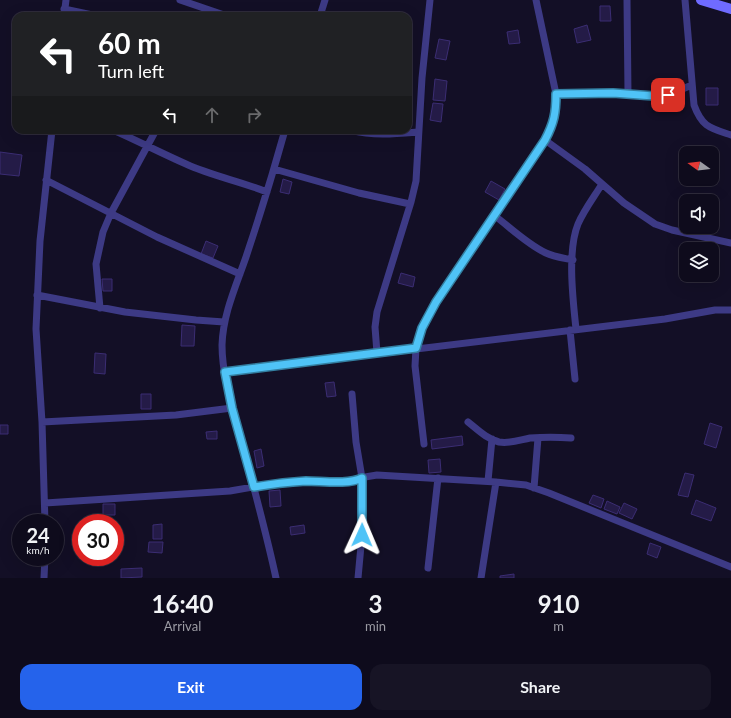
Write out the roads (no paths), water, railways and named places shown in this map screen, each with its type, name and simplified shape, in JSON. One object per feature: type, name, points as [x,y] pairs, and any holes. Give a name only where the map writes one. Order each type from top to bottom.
[{"type":"main road","points":[[701,0],[731,10]]},
{"type":"street","points":[[64,12],[66,0]]},
{"type":"street","points":[[180,0],[215,12]]},
{"type":"street","points":[[321,12],[325,0]]},
{"type":"street","points":[[377,353],[375,327],[377,312],[416,180],[422,78],[430,0]]},
{"type":"street","points":[[424,444],[415,366],[416,348],[422,328],[429,313],[545,140],[551,128],[556,111],[556,94],[536,0]]},
{"type":"street","points":[[628,0],[628,93]]},
{"type":"street","points":[[685,0],[694,105],[698,117],[708,127],[731,135]]},
{"type":"street","points":[[556,94],[628,93],[654,96],[668,95],[692,85]]},
{"type":"street","points":[[412,132],[418,132]]},
{"type":"street","points":[[45,514],[42,422],[36,329],[40,241],[52,134]]},
{"type":"street","points":[[122,134],[198,169],[267,192]]},
{"type":"street","points":[[100,308],[96,264],[103,232],[111,213],[154,134]]},
{"type":"street","points":[[276,578],[267,536],[232,408],[225,372],[222,345],[224,322],[285,134]]},
{"type":"street","points":[[365,134],[390,134]]},
{"type":"street","points":[[545,140],[585,169],[624,203],[655,224],[672,230],[731,243]]},
{"type":"street","points":[[274,169],[359,193],[410,204]]},
{"type":"street","points":[[46,180],[157,237],[240,274]]},
{"type":"street","points":[[575,379],[573,330],[574,239],[578,225],[584,213],[602,184]]},
{"type":"street","points":[[495,216],[546,253],[556,257],[573,260]]},
{"type":"street","points":[[37,295],[100,308],[224,322]]},
{"type":"street","points":[[225,372],[665,319],[715,310],[731,310]]},
{"type":"street","points":[[352,394],[356,442],[362,478],[362,535],[358,578]]},
{"type":"street","points":[[42,422],[176,415],[232,408]]},
{"type":"street","points":[[468,422],[487,437],[507,443],[538,438],[571,438]]},
{"type":"street","points":[[534,488],[538,438]]},
{"type":"street","points":[[488,481],[492,439]]},
{"type":"street","points":[[45,503],[230,490],[306,481],[353,481],[377,475],[488,481],[526,485],[573,502],[731,567]]},
{"type":"street","points":[[428,568],[438,478]]},
{"type":"street","points":[[481,578],[496,482]]},
{"type":"street","points":[[44,578],[45,566]]}]
